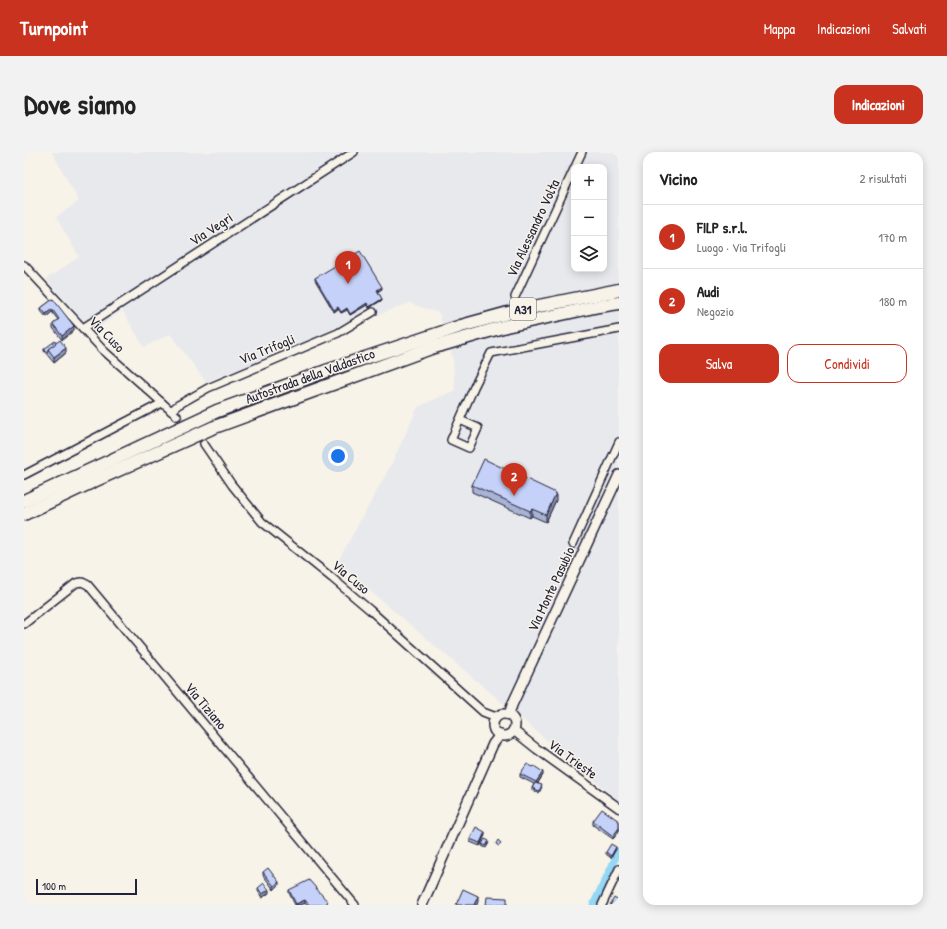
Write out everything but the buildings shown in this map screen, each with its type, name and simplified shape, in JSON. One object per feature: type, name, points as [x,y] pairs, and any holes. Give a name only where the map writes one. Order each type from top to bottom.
[{"type":"highway","name":"Autostrada della Valdastico","points":[[24,514],[212,428],[430,342],[461,326],[519,310],[619,290]]},
{"type":"highway","name":"Autostrada della Valdastico","points":[[24,501],[218,411],[372,355],[619,303]]},
{"type":"main road","name":"Via Monte Pasubio","points":[[509,715],[619,475]]},
{"type":"main road","points":[[422,905],[493,744],[500,735],[509,734],[514,730],[514,720],[509,715],[502,714],[496,717],[493,727],[500,735]]},
{"type":"street","name":"Via Vegri","points":[[83,328],[354,152]]},
{"type":"street","name":"Via Alessandro Volta","points":[[576,164],[582,152]]},
{"type":"street","name":"Via Alessandro Volta","points":[[515,297],[571,175]]},
{"type":"street","name":"Via Cuso","points":[[24,265],[103,350],[174,414]]},
{"type":"street","name":"Via Trifogli","points":[[174,414],[178,405],[208,388],[338,333],[373,312]]},
{"type":"street","points":[[460,420],[491,353],[619,329]]},
{"type":"street","points":[[24,475],[162,403]]},
{"type":"street","name":"Via Monte Pasubio","points":[[573,544],[619,442]]},
{"type":"street","name":"Via Cuso","points":[[204,444],[232,485],[262,522],[370,610],[483,712],[496,717]]},
{"type":"street","name":"Via Tiziano","points":[[24,624],[76,583],[82,582],[88,585],[355,905]]},
{"type":"street","name":"Via Trieste","points":[[514,730],[537,749],[619,808]]},
{"type":"street","points":[[602,905],[619,869]]},
{"type":"shaded area","points":[[52,152],[619,152],[619,801],[337,563],[390,467],[418,407],[455,390],[453,359],[439,313],[409,303],[206,382],[170,334],[144,347],[122,310],[93,332],[46,279],[79,257],[56,217],[79,201]]},
{"type":"waterway","points":[[593,905],[619,851]]},
{"type":"tunnel","points":[[177,416],[204,444]]},
{"type":"place","name":"FILP s.r.l.","points":[[348,284]]},
{"type":"place","name":"Audi","points":[[514,496]]}]
